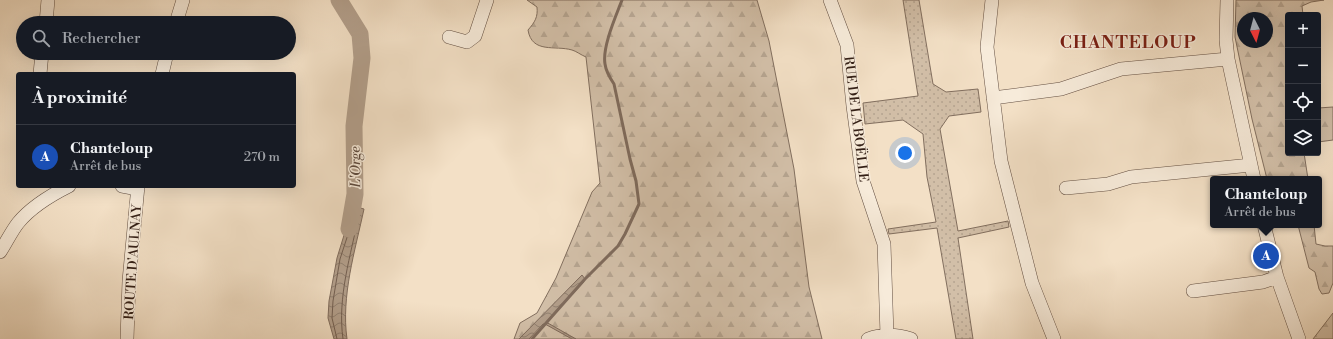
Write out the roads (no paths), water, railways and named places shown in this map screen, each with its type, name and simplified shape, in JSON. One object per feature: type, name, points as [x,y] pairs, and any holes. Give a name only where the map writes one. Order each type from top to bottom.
[{"type":"street","points":[[47,16],[48,0]]},
{"type":"street","points":[[178,16],[183,0]]},
{"type":"street","points":[[449,37],[467,42],[475,36],[487,0]]},
{"type":"street","name":"RUE DE LA BOËLLE","points":[[830,0],[847,45],[863,181],[884,244],[887,334]]},
{"type":"street","points":[[992,0],[987,46],[1003,169],[1032,283],[1054,339]]},
{"type":"street","points":[[1227,0],[1226,29],[1228,59],[1253,176]]},
{"type":"street","points":[[993,98],[1061,89],[1121,69],[1228,59]]},
{"type":"street","points":[[40,72],[41,60]]},
{"type":"street","points":[[162,72],[165,60]]},
{"type":"street","points":[[1066,188],[1108,184],[1131,176],[1251,165]]},
{"type":"street","points":[[0,252],[25,216],[42,201],[65,188]]},
{"type":"street","name":"ROUTE D'AULNAY","points":[[127,339],[129,281],[138,188]]},
{"type":"street","points":[[1265,228],[1277,277],[1299,339]]},
{"type":"street","points":[[1193,291],[1263,282],[1277,277]]},
{"type":"street","points":[[868,339],[887,334],[911,339]]},
{"type":"water","points":[[353,206],[364,209],[347,290],[347,339],[334,339],[328,318],[329,301],[337,258]]},
{"type":"water","points":[[582,275],[585,279],[583,283],[546,322],[576,339],[572,339],[543,324],[529,339],[519,339]]},
{"type":"waterway","name":"L'Orge","points":[[339,0],[360,34],[362,58],[354,126],[355,194],[349,229]]},
{"type":"waterway","points":[[532,339],[585,279],[618,246],[639,204],[636,181],[614,84],[607,72],[605,64],[607,40],[622,0]]},
{"type":"place","name":"Chanteloup","points":[[1266,256]]},
{"type":"district","name":"CHANTELOUP","points":[[1128,42]]}]
